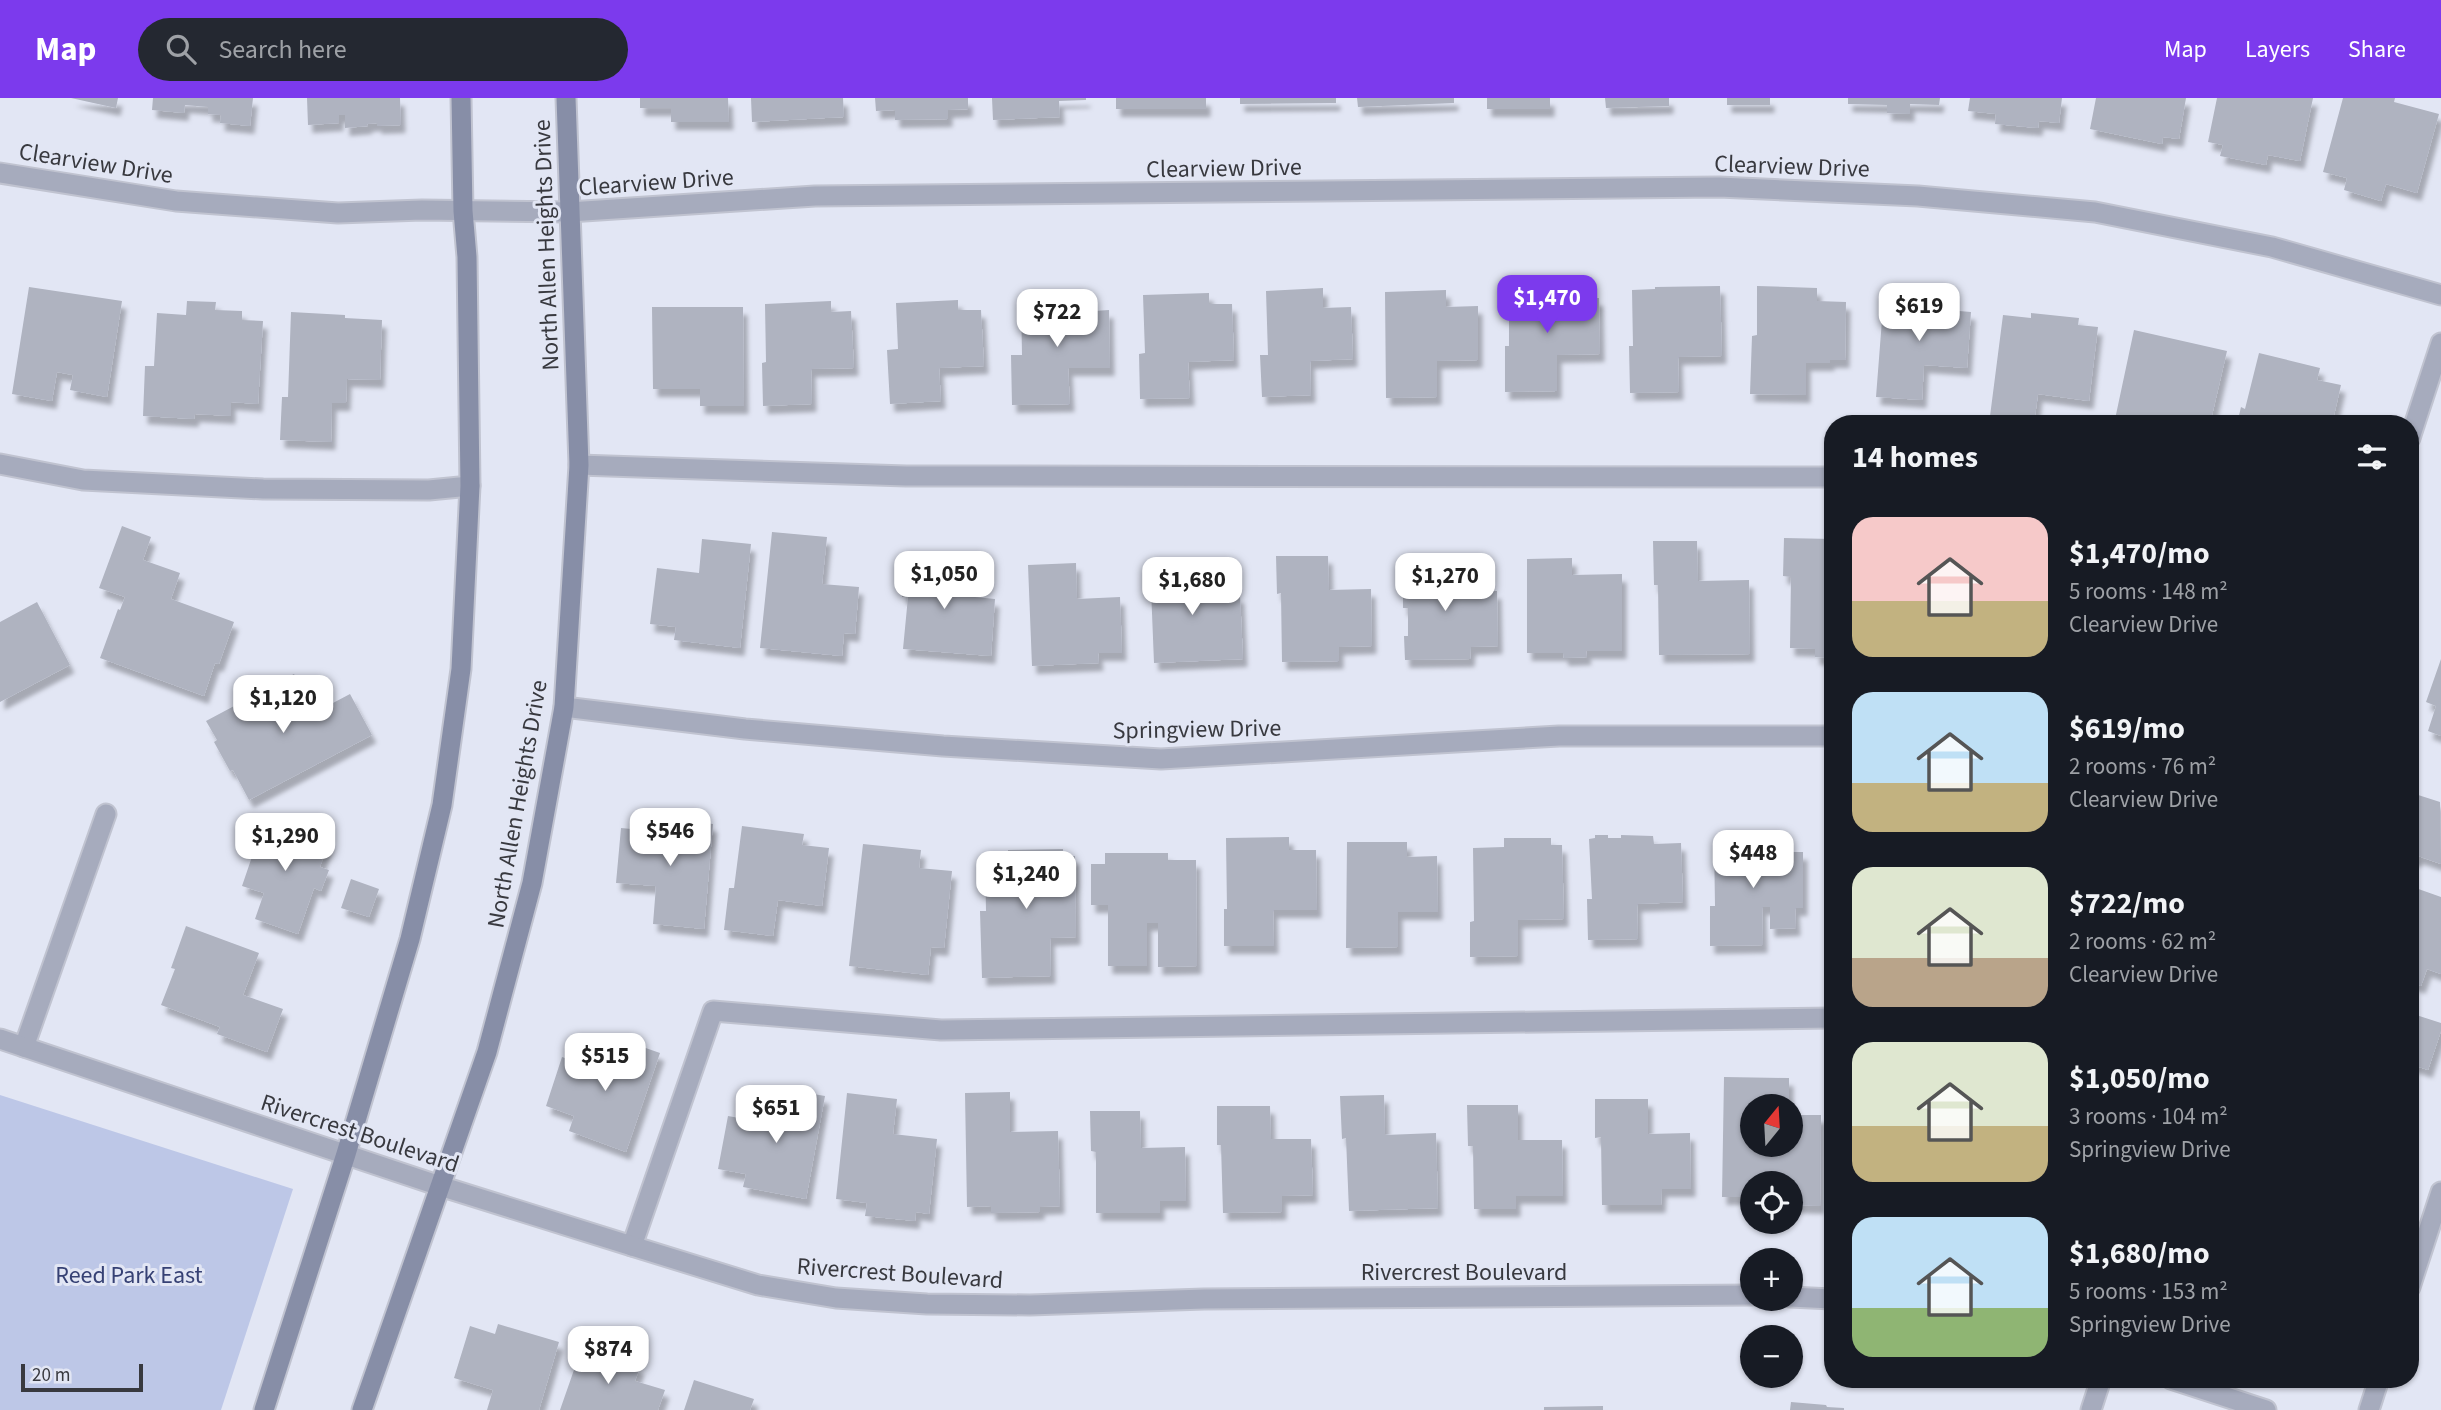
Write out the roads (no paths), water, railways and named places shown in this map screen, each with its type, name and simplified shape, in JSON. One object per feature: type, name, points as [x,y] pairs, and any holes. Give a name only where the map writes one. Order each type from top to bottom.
[{"type":"main road","points":[[264,1410],[411,939],[442,805],[461,669],[470,485],[467,257],[463,211],[461,98]]},
{"type":"main road","name":"North Allen Heights Drive","points":[[362,1410],[487,1052],[529,896],[564,707],[579,466],[566,98]]},
{"type":"street","name":"Clearview Drive","points":[[0,173],[176,201],[338,213],[569,212],[815,196],[1705,187],[1891,195],[2095,212],[2272,247],[2441,295]]},
{"type":"street","points":[[2418,415],[2441,344]]},
{"type":"street","points":[[0,464],[83,480],[264,489],[429,491],[470,485]]},
{"type":"street","points":[[579,466],[906,476],[1824,477]]},
{"type":"street","name":"Springview Drive","points":[[564,707],[744,729],[943,746],[1161,760],[1559,736],[1824,736]]},
{"type":"street","points":[[24,1047],[106,814]]},
{"type":"street","points":[[632,1246],[713,1011],[941,1030],[1824,1018]]},
{"type":"street","name":"Rivercrest Boulevard","points":[[0,1039],[440,1186],[632,1246],[758,1285],[836,1298],[927,1304],[1030,1306],[1205,1299],[1740,1295]]},
{"type":"street","points":[[2419,1259],[2441,1192]]},
{"type":"street","points":[[1803,1298],[1824,1299]]},
{"type":"street","points":[[2091,1410],[2098,1388]]},
{"type":"street","points":[[2199,1388],[2266,1410]]},
{"type":"street","points":[[2369,1410],[2376,1388]]},
{"type":"park label","name":"Reed Park East","points":[[129,1275]]}]
